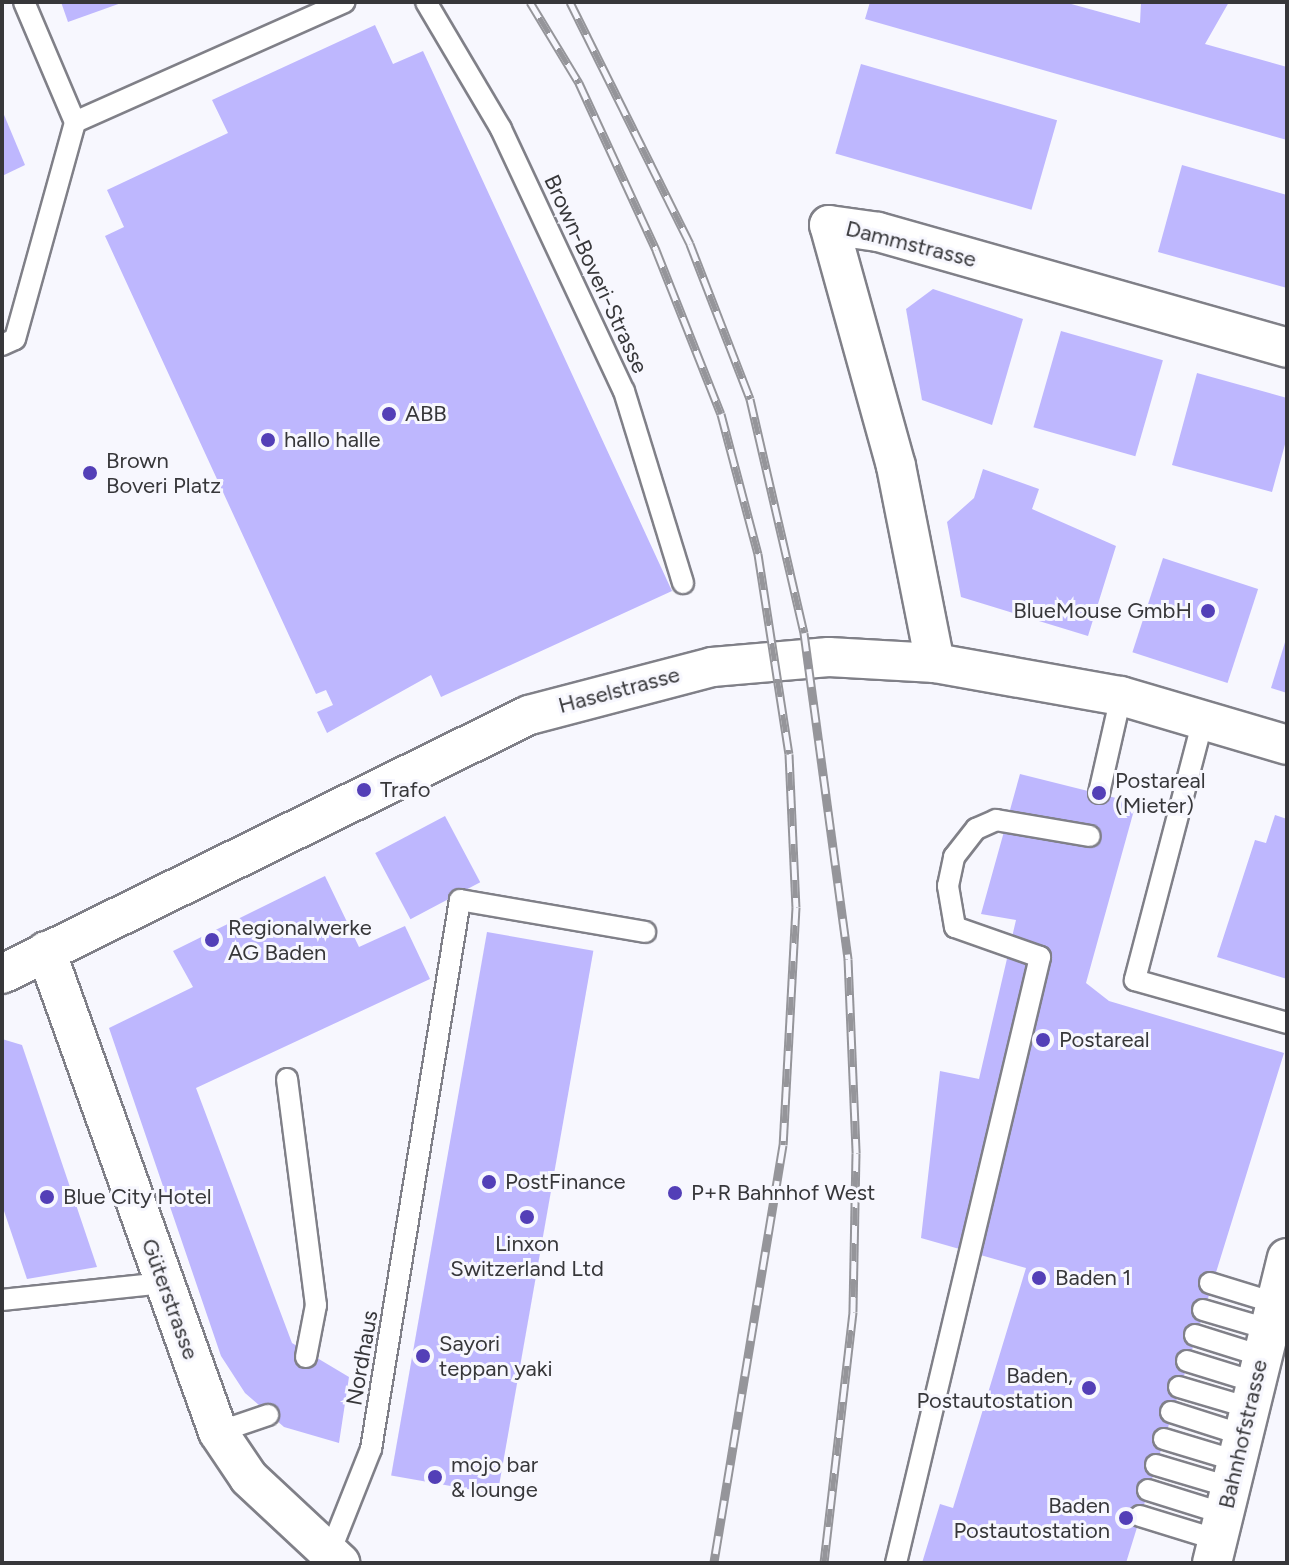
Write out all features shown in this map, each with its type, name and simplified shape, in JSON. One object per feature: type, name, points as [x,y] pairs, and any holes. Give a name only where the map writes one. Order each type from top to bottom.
[{"type":"street","name":"Dammstrasse","points":[[935,663],[896,466],[829,225],[878,232],[1287,348]]},
{"type":"street","name":"Haselstrasse","points":[[2,974],[364,790],[576,699],[757,661],[935,663],[1121,696],[1287,745]]},
{"type":"street","name":"Güterstrasse","points":[[46,951],[218,1432],[249,1478],[335,1558]]},
{"type":"street","points":[[1243,1434],[1287,1258]]},
{"type":"lane","points":[[2,345],[15,339],[75,122],[24,2]]},
{"type":"lane","points":[[75,122],[345,2]]},
{"type":"lane","name":"Brown-Boveri-Strasse","points":[[426,2],[501,129],[624,391],[683,583]]},
{"type":"lane","points":[[1099,793],[1121,696]]},
{"type":"lane","points":[[1203,720],[1135,980],[1287,1023]]},
{"type":"lane","points":[[896,1563],[1040,957],[955,927],[948,886],[954,857],[976,829],[996,820],[1090,836]]},
{"type":"lane","name":"Nordhaus","points":[[335,1558],[371,1449],[460,900],[645,932]]},
{"type":"lane","points":[[287,1079],[316,1305],[306,1357]]},
{"type":"lane","points":[[2,1300],[163,1283]]},
{"type":"lane","points":[[1210,1283],[1243,1434]]},
{"type":"lane","points":[[1203,1310],[1243,1434]]},
{"type":"lane","points":[[1195,1335],[1243,1434]]},
{"type":"lane","points":[[1187,1361],[1243,1434]]},
{"type":"lane","points":[[1179,1387],[1243,1434]]},
{"type":"lane","points":[[1171,1412],[1243,1434]]},
{"type":"lane","points":[[218,1432],[268,1415]]},
{"type":"lane","points":[[1164,1439],[1243,1434]]},
{"type":"lane","points":[[1156,1465],[1243,1434]]},
{"type":"lane","points":[[1148,1490],[1243,1434]]},
{"type":"lane","points":[[1140,1516],[1243,1434]]},
{"type":"building","points":[[61,2],[124,2],[68,22]]},
{"type":"building","points":[[870,2],[1064,2],[1140,23],[1141,2],[1229,2],[1205,44],[1287,67],[1287,140],[865,19]]},
{"type":"building","name":"ABB","points":[[375,25],[393,64],[423,51],[672,591],[441,697],[431,675],[327,733],[317,712],[333,705],[326,690],[316,694],[105,236],[124,227],[107,190],[228,133],[212,100]]},
{"type":"building","points":[[861,64],[1057,120],[1031,210],[835,153]]},
{"type":"building","points":[[2,110],[25,165],[2,176]]},
{"type":"building","points":[[1182,165],[1287,195],[1287,288],[1158,252]]},
{"type":"building","points":[[933,289],[1023,319],[992,425],[922,400],[906,309]]},
{"type":"building","points":[[1061,331],[1163,360],[1135,456],[1033,427]]},
{"type":"building","points":[[1197,373],[1287,398],[1287,437],[1272,492],[1172,465]]},
{"type":"building","points":[[983,469],[1039,489],[1032,509],[1116,546],[1088,636],[961,597],[947,522],[974,498]]},
{"type":"building","points":[[1163,558],[1258,589],[1228,683],[1132,652]]},
{"type":"building","points":[[1287,639],[1287,693],[1271,688]]},
{"type":"building","points":[[1020,774],[1136,803],[1086,983],[1109,1001],[1284,1053],[1126,1563],[922,1563],[940,1504],[953,1508],[1026,1268],[921,1238],[940,1071],[979,1079],[1016,920],[981,914]]},
{"type":"building","points":[[1275,815],[1287,819],[1287,979],[1217,957],[1255,840],[1266,843]]},
{"type":"building","points":[[445,816],[480,882],[410,919],[375,853]]},
{"type":"building","points":[[325,876],[359,947],[405,926],[430,979],[196,1088],[292,1343],[349,1377],[339,1443],[284,1427],[245,1393],[221,1356],[109,1028],[193,987],[173,951]]},
{"type":"building","points":[[487,932],[593,951],[498,1494],[391,1476]]},
{"type":"building","points":[[2,1039],[22,1045],[97,1267],[27,1279],[2,1205]]},
{"type":"railway","points":[[530,2],[579,83],[656,250],[721,414],[758,554],[789,754],[796,907],[783,1145],[714,1563]]},
{"type":"railway","points":[[570,2],[690,244],[750,399],[804,633],[848,959],[856,1153],[853,1312],[824,1563]]},
{"type":"place","name":"ABB","points":[[389,414]]},
{"type":"place","name":"hallo halle","points":[[268,440]]},
{"type":"place","name":"Brown Boveri Platz","points":[[90,473]]},
{"type":"place","name":"BlueMouse GmbH","points":[[1208,611]]},
{"type":"place","name":"Trafo","points":[[364,790]]},
{"type":"place","name":"Postareal (Mieter)","points":[[1099,793]]},
{"type":"place","name":"Regionalwerke AG Baden","points":[[212,940]]},
{"type":"place","name":"Postareal","points":[[1043,1040]]},
{"type":"place","name":"PostFinance","points":[[489,1182]]},
{"type":"place","name":"P+R Bahnhof West","points":[[675,1193]]},
{"type":"place","name":"Blue City Hotel","points":[[47,1197]]},
{"type":"place","name":"Linxon Switzerland Ltd","points":[[527,1217]]},
{"type":"place","name":"Baden 1","points":[[1039,1278]]},
{"type":"place","name":"Sayori teppan yaki","points":[[423,1356]]},
{"type":"place","name":"Baden, Postautostation","points":[[1089,1388]]},
{"type":"place","name":"mojo bar & lounge","points":[[435,1477]]},
{"type":"place","name":"Baden Postautostation","points":[[1126,1518]]}]
